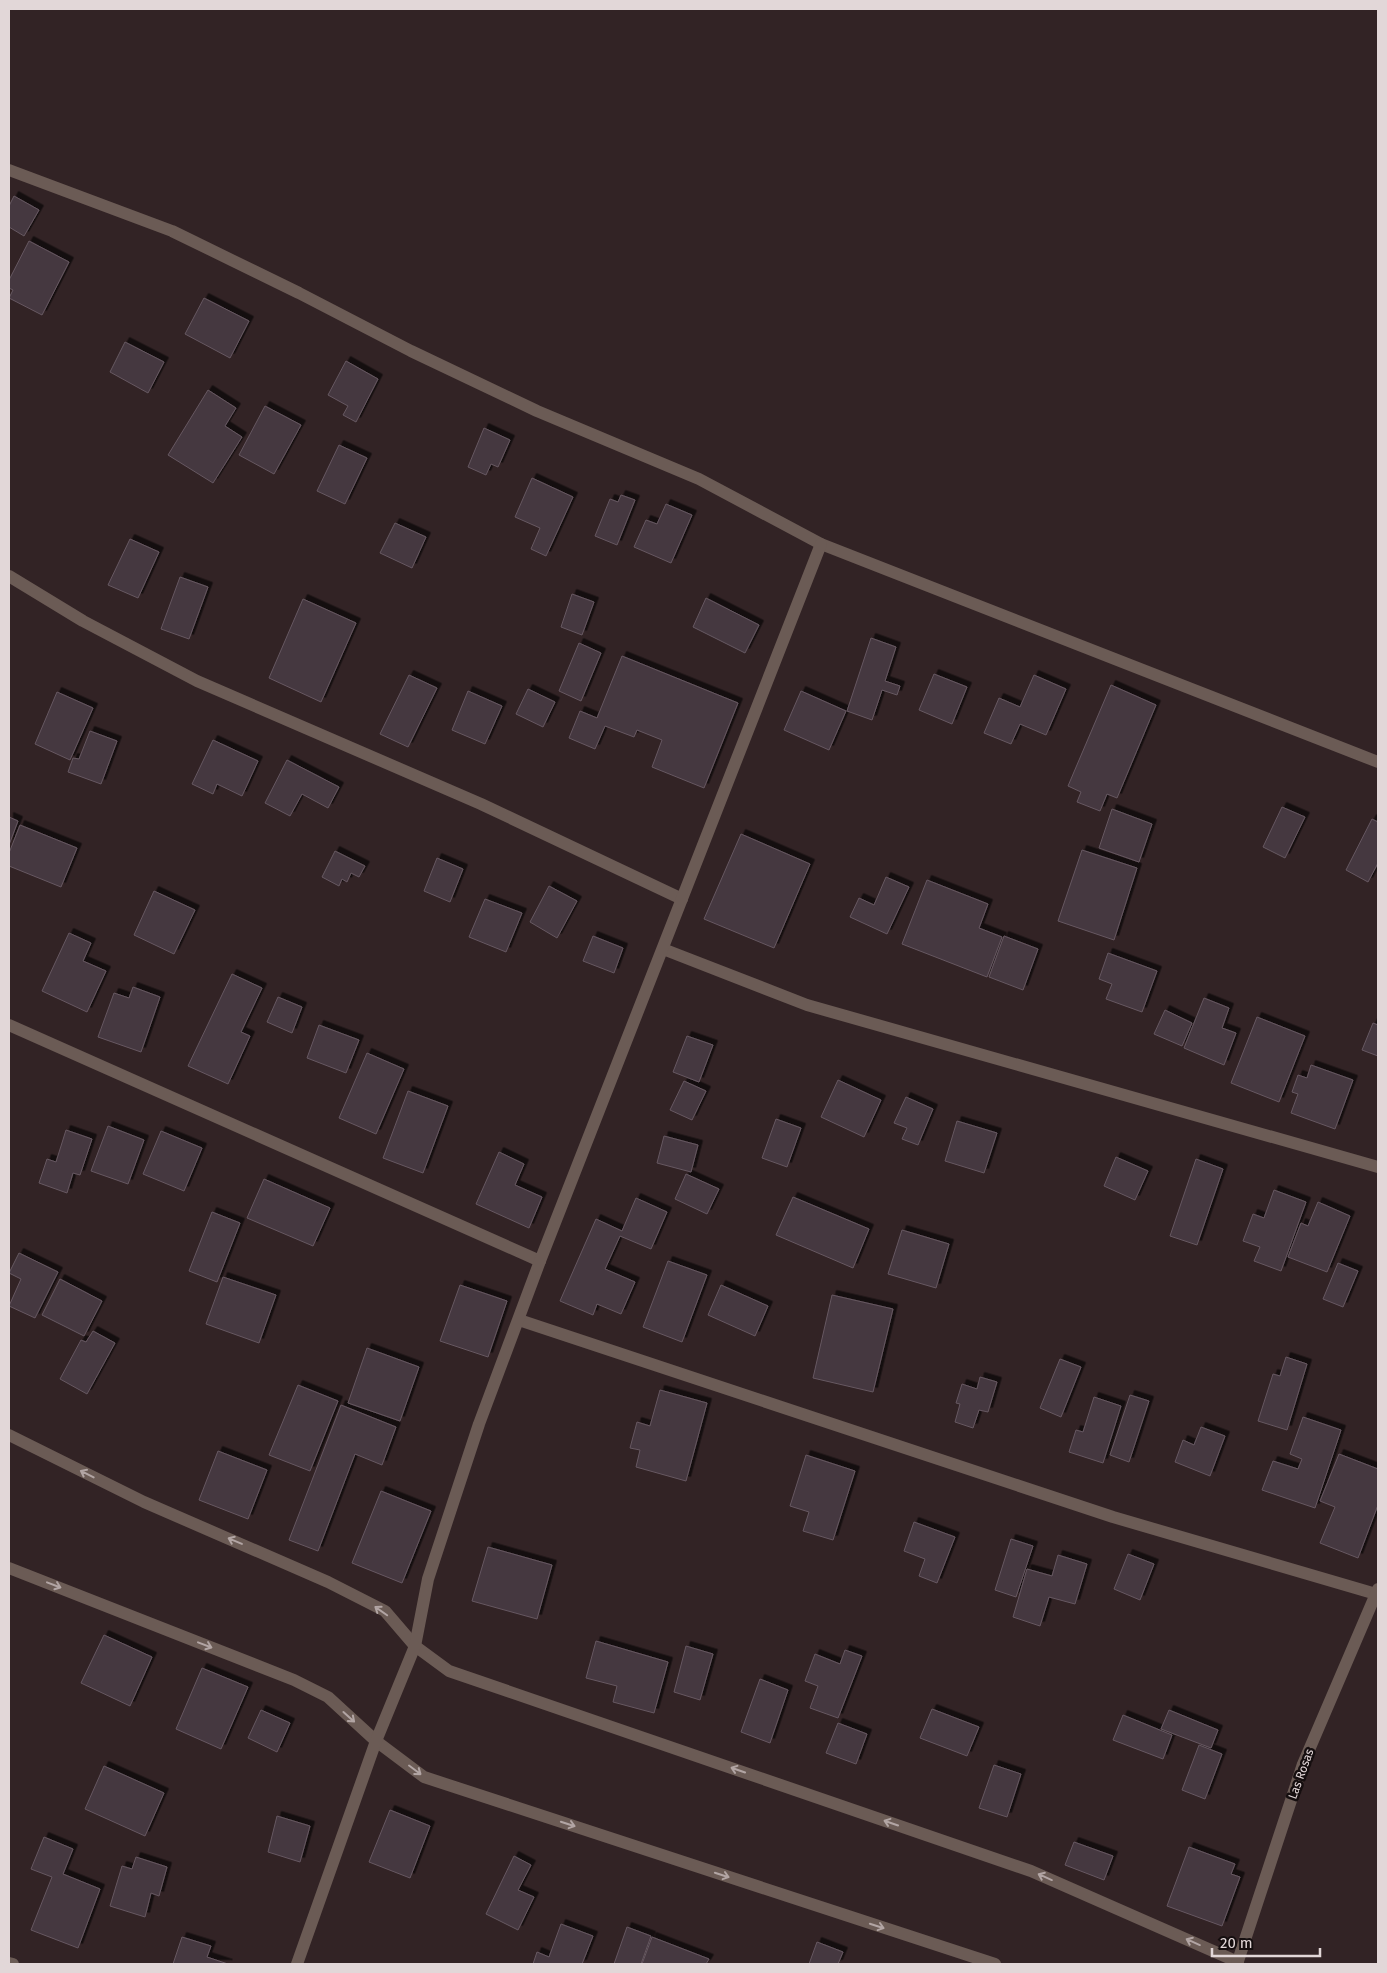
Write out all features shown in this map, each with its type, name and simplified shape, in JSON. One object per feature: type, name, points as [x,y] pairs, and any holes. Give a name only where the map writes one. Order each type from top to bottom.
[{"type":"street","points":[[9,170],[172,232],[536,411],[699,479],[822,544],[1378,762]]},
{"type":"street","points":[[298,1964],[376,1741],[415,1646],[428,1579],[479,1424],[540,1261],[822,544]]},
{"type":"street","points":[[9,576],[83,621],[197,681],[481,804],[682,899]]},
{"type":"street","points":[[663,949],[807,1005],[1378,1166]]},
{"type":"street","points":[[9,1025],[540,1261]]},
{"type":"street","points":[[519,1320],[1113,1517],[1377,1592]]},
{"type":"street","points":[[9,1435],[144,1502],[328,1582],[385,1612],[415,1646],[449,1671],[1031,1871],[1237,1963]]},
{"type":"street","points":[[9,1568],[294,1680],[328,1697],[376,1741],[424,1777],[995,1964]]},
{"type":"street","name":"Las Rosas","points":[[1237,1963],[1303,1764],[1377,1592]]},
{"type":"street","points":[[9,1962],[13,1964]]},
{"type":"building","points":[[14,196],[39,210],[24,236],[9,227],[9,206]]},
{"type":"building","points":[[29,241],[69,262],[42,315],[9,298],[13,290],[9,288],[9,280]]},
{"type":"building","points":[[204,298],[249,321],[230,358],[185,334]]},
{"type":"building","points":[[125,342],[164,362],[148,393],[110,372]]},
{"type":"building","points":[[346,361],[378,379],[356,422],[343,415],[348,406],[328,395]]},
{"type":"building","points":[[208,390],[236,408],[225,426],[242,437],[213,483],[168,455]]},
{"type":"building","points":[[265,406],[301,425],[274,474],[239,455]]},
{"type":"building","points":[[484,428],[510,440],[498,467],[491,464],[486,475],[468,467]]},
{"type":"building","points":[[339,445],[367,458],[345,504],[317,491]]},
{"type":"building","points":[[532,478],[573,497],[546,556],[531,549],[540,528],[515,517]]},
{"type":"building","points":[[621,495],[635,500],[617,545],[595,536],[610,499],[618,502]]},
{"type":"building","points":[[666,504],[692,515],[671,563],[634,547],[646,520],[657,524]]},
{"type":"building","points":[[395,523],[426,537],[412,568],[380,553]]},
{"type":"building","points":[[130,539],[159,552],[138,598],[108,585]]},
{"type":"building","points":[[180,577],[208,587],[189,639],[161,629]]},
{"type":"building","points":[[572,594],[594,602],[582,635],[561,627]]},
{"type":"building","points":[[706,598],[759,625],[745,653],[693,627]]},
{"type":"building","points":[[303,599],[356,623],[321,702],[269,678]]},
{"type":"building","points":[[871,638],[896,647],[885,681],[900,686],[897,695],[882,690],[872,720],[847,711]]},
{"type":"building","points":[[579,643],[601,653],[581,701],[559,691]]},
{"type":"building","points":[[622,656],[738,703],[704,788],[652,767],[662,740],[637,730],[634,737],[605,726],[595,749],[569,738],[580,711],[597,718]]},
{"type":"building","points":[[934,674],[967,687],[952,724],[919,710]]},
{"type":"building","points":[[409,675],[437,688],[408,747],[380,734]]},
{"type":"building","points":[[1034,675],[1066,689],[1046,735],[1020,724],[1011,744],[984,733],[999,698],[1020,707]]},
{"type":"building","points":[[1111,685],[1156,705],[1117,798],[1107,794],[1100,811],[1077,802],[1081,792],[1068,786]]},
{"type":"building","points":[[528,689],[555,702],[543,727],[516,714]]},
{"type":"building","points":[[468,691],[502,706],[485,744],[452,730]]},
{"type":"building","points":[[801,691],[846,711],[829,750],[784,730]]},
{"type":"building","points":[[57,692],[93,708],[70,760],[35,744]]},
{"type":"building","points":[[90,731],[117,741],[101,784],[68,772],[73,758],[79,759]]},
{"type":"building","points":[[213,740],[258,761],[242,796],[217,784],[213,794],[192,784]]},
{"type":"building","points":[[287,760],[339,787],[328,808],[302,794],[290,816],[265,803]]},
{"type":"building","points":[[1282,807],[1305,817],[1285,858],[1263,847]]},
{"type":"building","points":[[1112,809],[1152,824],[1139,862],[1099,848]]},
{"type":"building","points":[[9,817],[18,821],[9,845]]},
{"type":"building","points":[[1372,819],[1378,822],[1378,863],[1368,882],[1346,870]]},
{"type":"building","points":[[20,825],[77,848],[61,887],[9,866],[9,853]]},
{"type":"building","points":[[741,834],[810,864],[774,948],[704,919]]},
{"type":"building","points":[[1082,850],[1137,868],[1114,940],[1058,921]]},
{"type":"building","points":[[335,851],[365,866],[359,877],[351,873],[347,882],[342,879],[339,886],[322,877]]},
{"type":"building","points":[[437,858],[463,869],[450,902],[424,891]]},
{"type":"building","points":[[886,877],[909,887],[887,934],[850,917],[859,898],[874,905]]},
{"type":"building","points":[[927,880],[988,904],[979,928],[1002,937],[987,977],[902,944]]},
{"type":"building","points":[[549,886],[577,901],[557,938],[530,922]]},
{"type":"building","points":[[154,891],[195,910],[174,954],[134,935]]},
{"type":"building","points":[[485,899],[522,913],[506,952],[469,937]]},
{"type":"building","points":[[69,933],[91,943],[83,961],[106,971],[87,1012],[42,991]]},
{"type":"building","points":[[593,936],[623,948],[614,973],[583,961]]},
{"type":"building","points":[[1004,936],[1038,949],[1023,990],[989,977]]},
{"type":"building","points":[[1108,953],[1157,971],[1142,1012],[1106,999],[1112,984],[1099,979]]},
{"type":"building","points":[[232,974],[262,988],[241,1032],[250,1036],[228,1084],[188,1066]]},
{"type":"building","points":[[133,987],[160,997],[141,1052],[98,1037],[114,993],[129,998]]},
{"type":"building","points":[[278,997],[302,1007],[292,1033],[267,1022]]},
{"type":"building","points":[[1204,998],[1229,1008],[1222,1028],[1236,1033],[1224,1065],[1184,1048]]},
{"type":"building","points":[[1165,1010],[1192,1023],[1182,1046],[1154,1034]]},
{"type":"building","points":[[1257,1017],[1305,1036],[1279,1102],[1231,1083]]},
{"type":"building","points":[[1373,1023],[1378,1025],[1378,1056],[1362,1050]]},
{"type":"building","points":[[319,1025],[359,1040],[346,1073],[307,1058]]},
{"type":"building","points":[[687,1036],[713,1045],[699,1082],[673,1072]]},
{"type":"building","points":[[367,1053],[404,1069],[376,1134],[339,1118]]},
{"type":"building","points":[[1311,1065],[1353,1080],[1335,1129],[1291,1113],[1298,1094],[1292,1092],[1298,1075],[1307,1078]]},
{"type":"building","points":[[838,1080],[881,1100],[864,1137],[821,1117]]},
{"type":"building","points":[[684,1081],[706,1091],[692,1120],[670,1110]]},
{"type":"building","points":[[408,1091],[448,1106],[423,1173],[383,1158]]},
{"type":"building","points":[[906,1097],[933,1109],[918,1145],[902,1139],[907,1128],[894,1123]]},
{"type":"building","points":[[776,1119],[801,1128],[787,1167],[762,1158]]},
{"type":"building","points":[[957,1121],[997,1133],[984,1173],[945,1161]]},
{"type":"building","points":[[108,1126],[144,1140],[128,1184],[91,1171]]},
{"type":"building","points":[[66,1130],[92,1139],[80,1175],[73,1173],[67,1193],[39,1183],[47,1159],[56,1162]]},
{"type":"building","points":[[161,1131],[202,1148],[184,1191],[143,1174]]},
{"type":"building","points":[[664,1136],[698,1145],[691,1172],[657,1163]]},
{"type":"building","points":[[499,1152],[524,1164],[515,1185],[542,1197],[529,1228],[476,1204]]},
{"type":"building","points":[[1116,1157],[1148,1171],[1135,1200],[1104,1186]]},
{"type":"building","points":[[1196,1159],[1223,1169],[1197,1245],[1170,1236]]},
{"type":"building","points":[[686,1174],[719,1189],[707,1214],[675,1199]]},
{"type":"building","points":[[264,1179],[330,1208],[313,1246],[247,1218]]},
{"type":"building","points":[[1274,1190],[1306,1202],[1281,1271],[1254,1261],[1260,1247],[1243,1241],[1253,1214],[1264,1218]]},
{"type":"building","points":[[793,1197],[869,1229],[853,1268],[776,1235]]},
{"type":"building","points":[[636,1198],[667,1212],[651,1249],[620,1236],[605,1269],[635,1282],[621,1314],[597,1304],[593,1315],[560,1301],[596,1219],[622,1231]]},
{"type":"building","points":[[1318,1202],[1350,1216],[1327,1272],[1288,1257],[1301,1223],[1308,1226]]},
{"type":"building","points":[[212,1212],[240,1223],[217,1282],[189,1271]]},
{"type":"building","points":[[902,1230],[949,1244],[936,1288],[888,1274]]},
{"type":"building","points":[[19,1253],[58,1272],[35,1318],[9,1306],[21,1279],[9,1273]]},
{"type":"building","points":[[668,1261],[707,1275],[682,1342],[643,1327]]},
{"type":"building","points":[[1338,1263],[1358,1271],[1343,1307],[1323,1299]]},
{"type":"building","points":[[223,1277],[276,1295],[259,1343],[206,1324]]},
{"type":"building","points":[[60,1279],[102,1301],[84,1336],[42,1315]]},
{"type":"building","points":[[460,1285],[507,1301],[488,1357],[440,1341]]},
{"type":"building","points":[[721,1285],[768,1306],[755,1336],[708,1315]]},
{"type":"building","points":[[832,1295],[893,1309],[873,1392],[813,1378]]},
{"type":"building","points":[[93,1331],[115,1343],[87,1394],[60,1379],[81,1340],[86,1342]]},
{"type":"building","points":[[367,1348],[419,1367],[400,1421],[348,1403]]},
{"type":"building","points":[[1286,1357],[1307,1364],[1287,1430],[1258,1421],[1273,1374],[1280,1376]]},
{"type":"building","points":[[1060,1359],[1081,1367],[1061,1417],[1040,1408]]},
{"type":"building","points":[[980,1377],[997,1382],[988,1412],[979,1410],[973,1428],[955,1422],[960,1404],[956,1403],[962,1384],[977,1389]]},
{"type":"building","points":[[298,1385],[338,1401],[310,1471],[269,1455]]},
{"type":"building","points":[[660,1390],[707,1403],[686,1481],[636,1467],[640,1450],[630,1448],[637,1422],[650,1426]]},
{"type":"building","points":[[1130,1395],[1149,1401],[1129,1462],[1110,1455]]},
{"type":"building","points":[[1094,1397],[1121,1406],[1103,1463],[1069,1452],[1076,1430],[1083,1432]]},
{"type":"building","points":[[341,1405],[396,1427],[382,1465],[355,1454],[318,1551],[289,1540]]},
{"type":"building","points":[[1303,1417],[1341,1430],[1315,1508],[1262,1490],[1273,1461],[1298,1469],[1302,1459],[1290,1454]]},
{"type":"building","points":[[1201,1427],[1225,1436],[1210,1476],[1175,1462],[1183,1440],[1194,1445]]},
{"type":"building","points":[[218,1451],[267,1470],[248,1519],[199,1500]]},
{"type":"building","points":[[1339,1454],[1378,1469],[1378,1505],[1358,1558],[1320,1543],[1335,1507],[1320,1501]]},
{"type":"building","points":[[806,1455],[855,1471],[833,1540],[803,1531],[809,1512],[790,1506]]},
{"type":"building","points":[[381,1491],[431,1511],[402,1583],[352,1563]]},
{"type":"building","points":[[914,1522],[955,1537],[937,1583],[919,1576],[925,1559],[904,1551]]},
{"type":"building","points":[[1011,1539],[1033,1546],[1016,1597],[995,1590]]},
{"type":"building","points":[[488,1547],[552,1565],[537,1619],[472,1601]]},
{"type":"building","points":[[1128,1554],[1154,1564],[1140,1600],[1114,1589]]},
{"type":"building","points":[[1058,1555],[1087,1564],[1075,1604],[1049,1597],[1040,1626],[1013,1617],[1027,1569],[1052,1576]]},
{"type":"building","points":[[104,1635],[152,1657],[130,1706],[81,1683]]},
{"type":"building","points":[[596,1641],[668,1662],[654,1713],[613,1702],[617,1686],[586,1678]]},
{"type":"building","points":[[686,1646],[713,1654],[700,1700],[674,1692]]},
{"type":"building","points":[[845,1650],[862,1656],[838,1718],[810,1708],[818,1686],[805,1681],[815,1654],[840,1664]]},
{"type":"building","points":[[202,1668],[248,1687],[221,1749],[176,1729]]},
{"type":"building","points":[[760,1679],[788,1690],[770,1743],[741,1732]]},
{"type":"building","points":[[932,1709],[979,1727],[967,1756],[920,1738]]},
{"type":"building","points":[[261,1710],[290,1723],[277,1752],[248,1738]]},
{"type":"building","points":[[1169,1710],[1218,1730],[1211,1748],[1161,1729]]},
{"type":"building","points":[[1123,1715],[1172,1735],[1163,1759],[1113,1740]]},
{"type":"building","points":[[838,1723],[867,1734],[856,1764],[826,1753]]},
{"type":"building","points":[[1199,1745],[1222,1754],[1205,1799],[1182,1790]]},
{"type":"building","points":[[994,1765],[1021,1774],[1007,1817],[979,1808]]},
{"type":"building","points":[[104,1766],[164,1793],[145,1836],[85,1809]]},
{"type":"building","points":[[390,1810],[430,1826],[410,1878],[369,1862]]},
{"type":"building","points":[[277,1816],[310,1826],[300,1862],[268,1852]]},
{"type":"building","points":[[44,1837],[73,1849],[63,1874],[100,1889],[78,1948],[31,1930],[52,1877],[31,1869]]},
{"type":"building","points":[[1074,1842],[1113,1856],[1104,1880],[1065,1865]]},
{"type":"building","points":[[1189,1847],[1235,1864],[1231,1874],[1240,1877],[1222,1926],[1167,1906]]},
{"type":"building","points":[[514,1856],[531,1865],[518,1890],[534,1897],[518,1930],[486,1914]]},
{"type":"building","points":[[136,1857],[167,1867],[159,1896],[151,1893],[145,1917],[110,1906],[122,1866],[132,1869]]},
{"type":"building","points":[[561,1924],[593,1936],[582,1964],[533,1964],[537,1952],[549,1957]]},
{"type":"building","points":[[627,1927],[651,1936],[641,1964],[614,1964]]},
{"type":"building","points":[[182,1937],[211,1946],[207,1957],[228,1964],[173,1964]]},
{"type":"building","points":[[652,1937],[709,1959],[706,1964],[642,1964]]},
{"type":"building","points":[[817,1942],[843,1952],[838,1964],[809,1964]]}]
